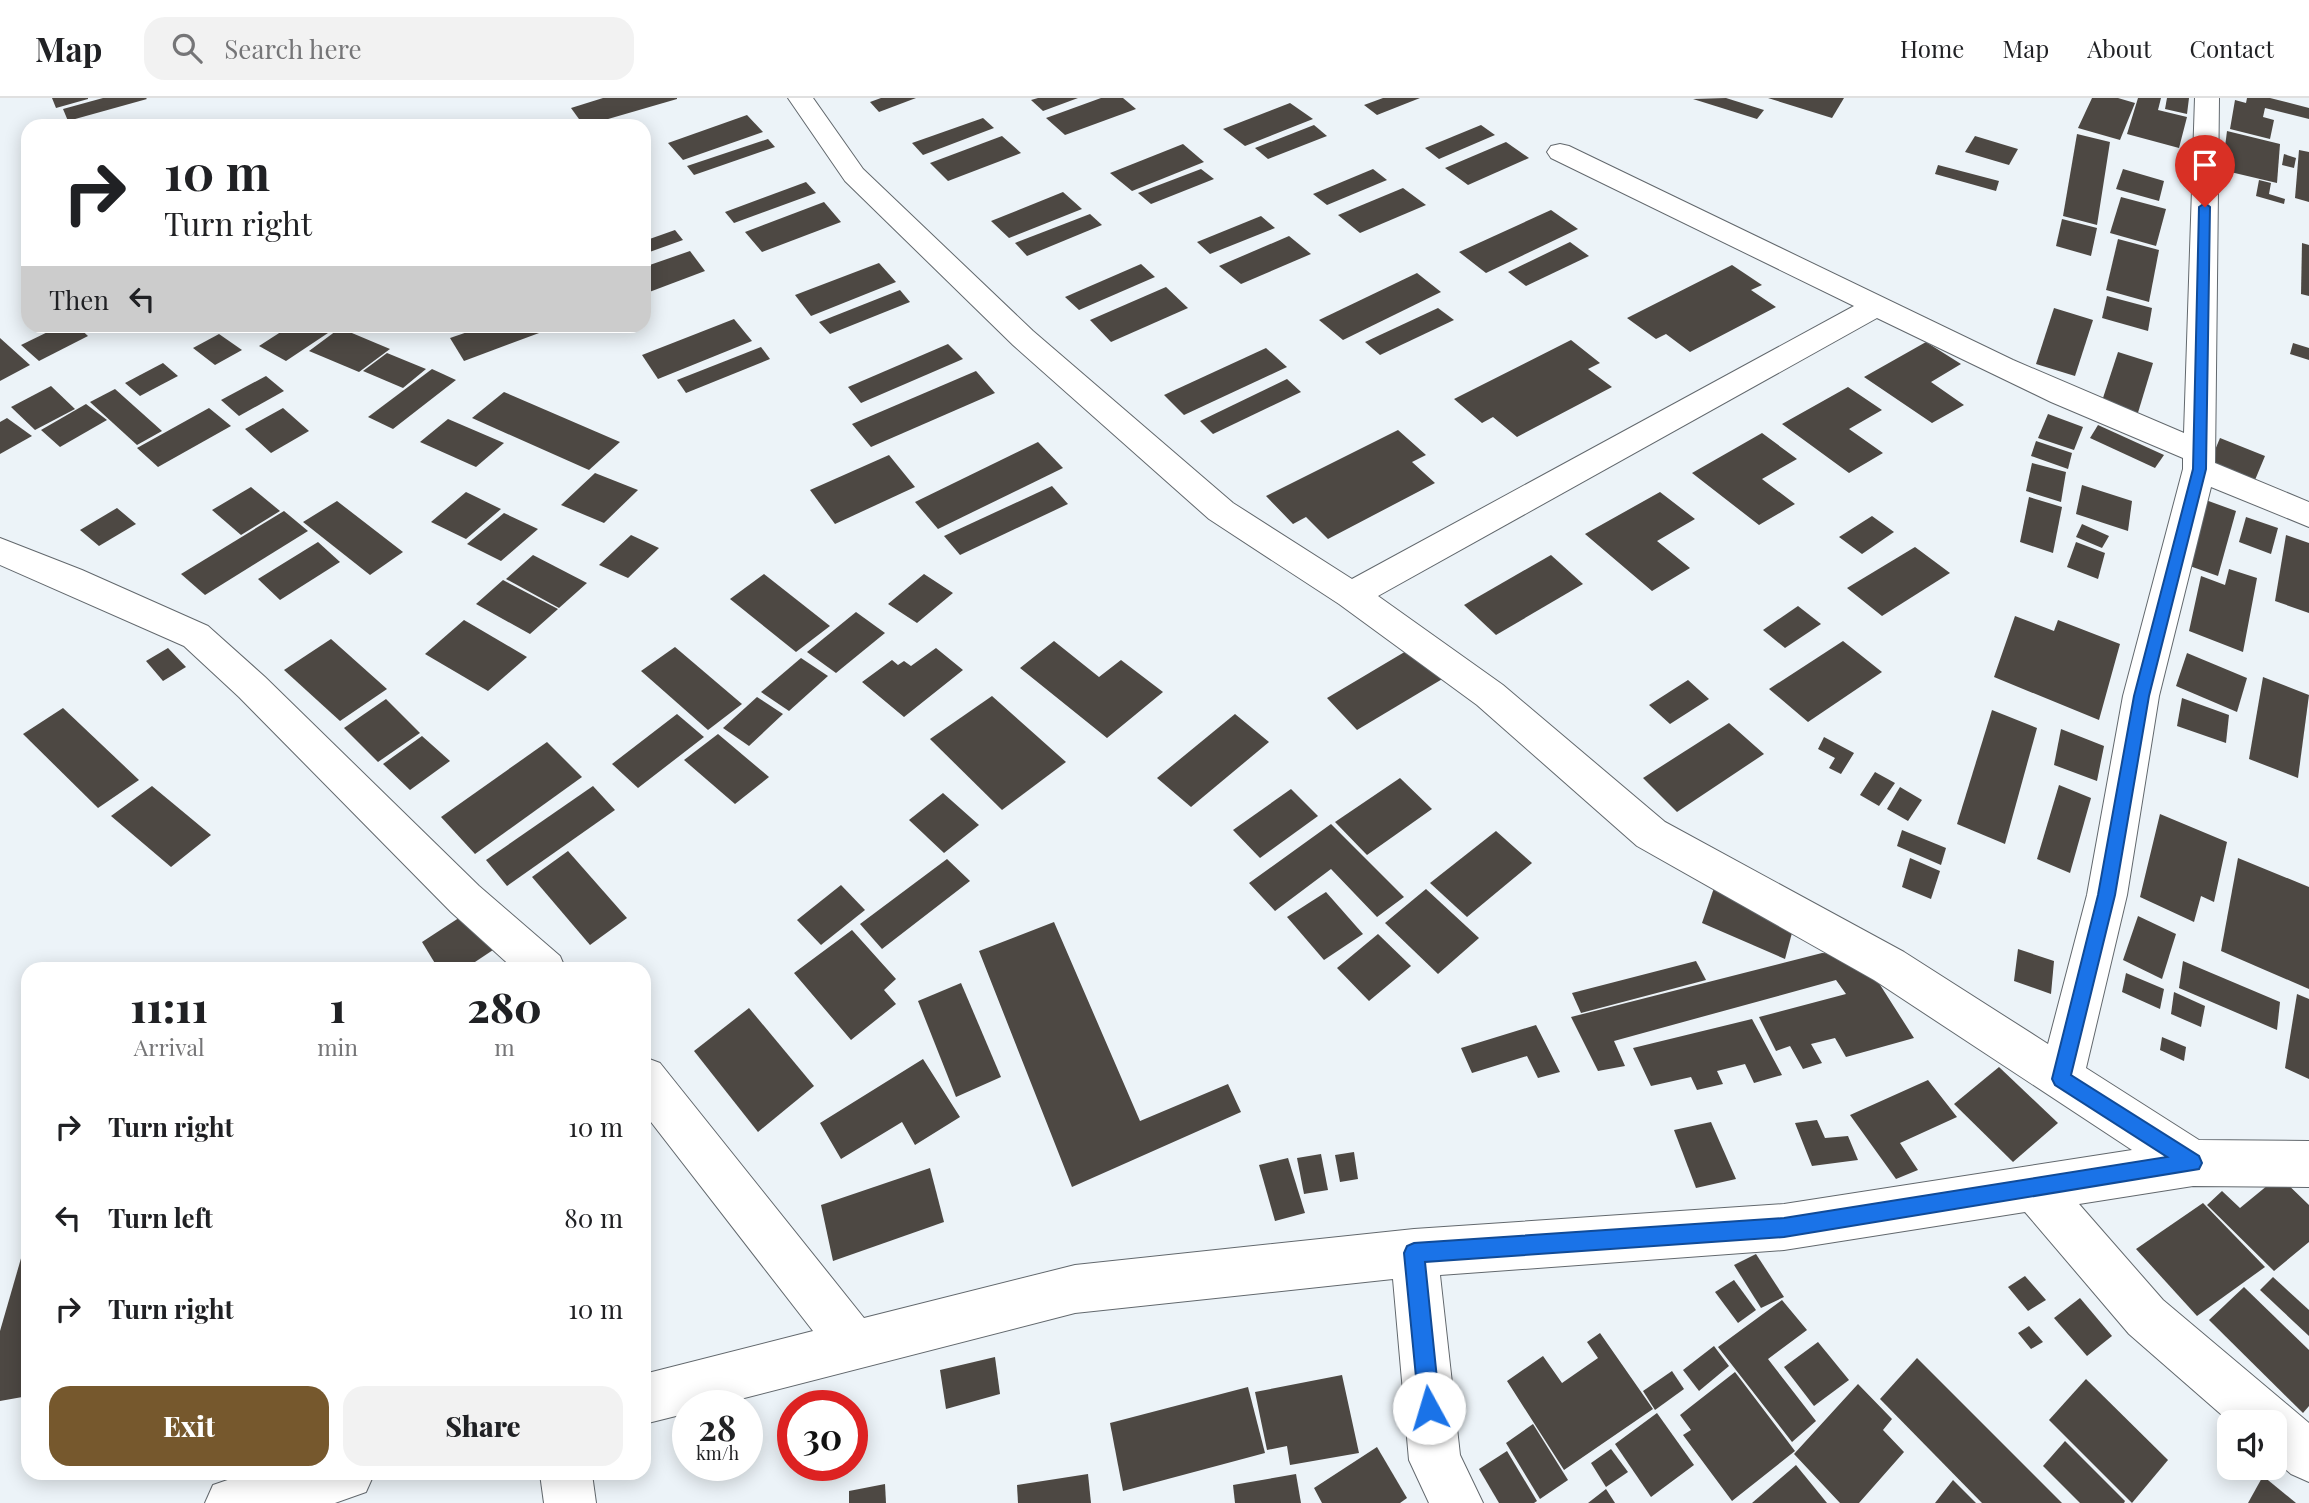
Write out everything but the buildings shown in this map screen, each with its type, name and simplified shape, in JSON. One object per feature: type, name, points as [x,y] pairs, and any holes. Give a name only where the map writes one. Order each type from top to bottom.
[{"type":"street","points":[[800,98],[854,175],[1023,338],[1221,512],[1351,595],[1490,695],[1651,834],[1889,965],[2193,1163]]},
{"type":"street","points":[[2061,1079],[2107,895],[2141,696],[2200,460],[2207,98]]},
{"type":"street","points":[[1560,152],[2309,515]]},
{"type":"street","points":[[1351,595],[1877,306]]},
{"type":"street","points":[[0,551],[196,636],[252,687],[465,899],[536,962]]},
{"type":"street","points":[[651,1087],[855,1346]]},
{"type":"street","points":[[651,1397],[1075,1289],[1414,1253],[1784,1227],[2193,1163],[2309,1164]]},
{"type":"street","points":[[2035,1188],[2146,1317],[2255,1410]]},
{"type":"street","points":[[1414,1253],[1434,1460],[1457,1503]]},
{"type":"street","points":[[2287,1437],[2309,1456]]},
{"type":"street","points":[[231,1503],[324,1480]]},
{"type":"street","points":[[567,1480],[570,1503]]},
{"type":"route","points":[[1429,1408],[1414,1253],[1784,1227],[2193,1163],[2061,1079],[2107,895],[2141,696],[2199,469],[2205,207]]}]
